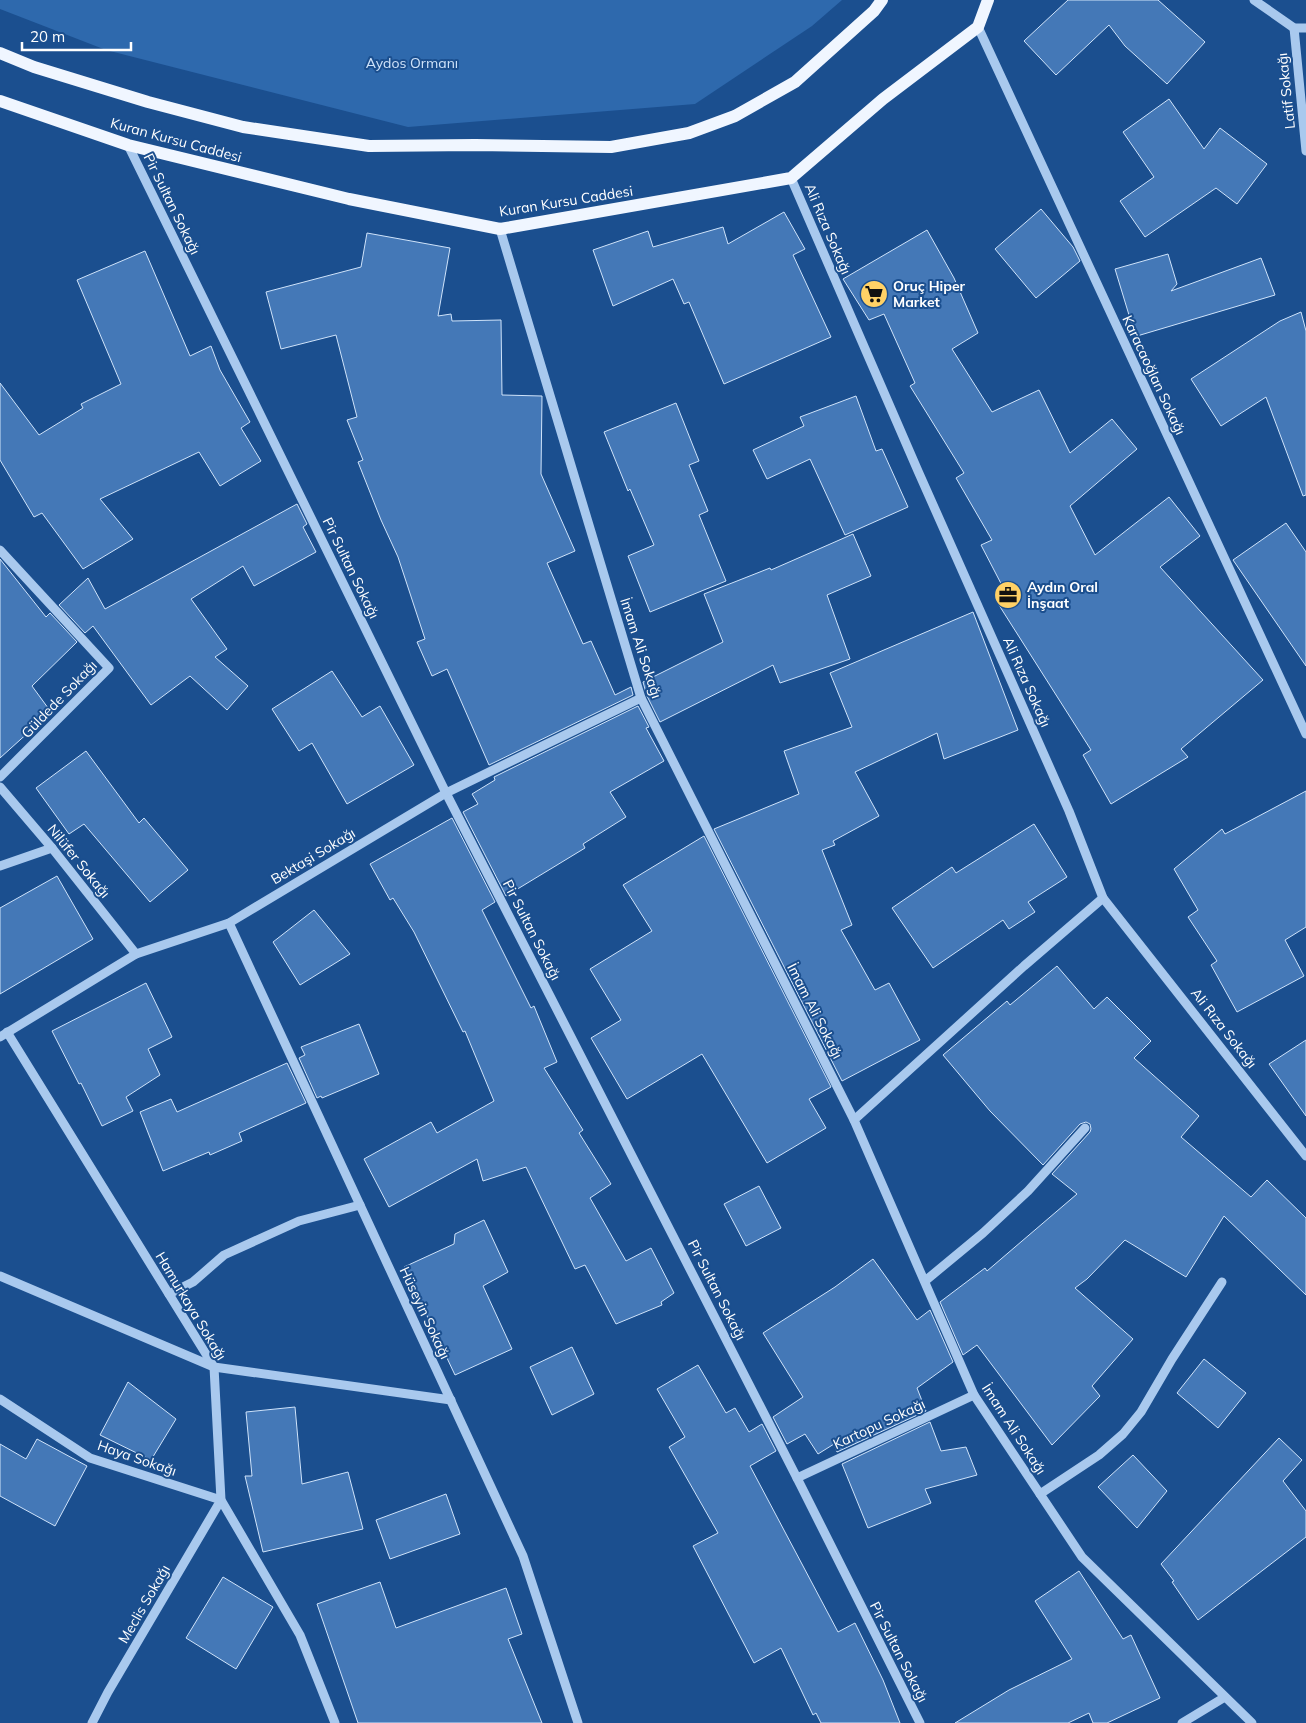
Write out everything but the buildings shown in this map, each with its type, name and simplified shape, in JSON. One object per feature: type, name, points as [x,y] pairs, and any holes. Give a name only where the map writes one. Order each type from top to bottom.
[{"type":"main road","points":[[0,53],[34,67],[148,102],[243,127],[369,146],[611,147],[689,134],[735,116],[794,82],[874,10],[882,0]]},
{"type":"main road","points":[[791,178],[883,98],[978,27],[988,0]]},
{"type":"main road","name":"Kuran Kursu Caddesi","points":[[0,101],[128,146],[349,199],[500,228],[791,178]]},
{"type":"street","points":[[1254,0],[1294,28],[1306,28]]},
{"type":"street","name":"Karacaoğlan Sokağı","points":[[978,27],[1306,734]]},
{"type":"street","name":"Latif Sokağı","points":[[1294,28],[1306,151]]},
{"type":"street","name":"Pir Sultan Sokağı","points":[[128,146],[446,793],[797,1478],[920,1723]]},
{"type":"street","name":"Ali Rıza Sokağı","points":[[791,178],[914,462],[1069,811],[1103,898],[1305,1150]]},
{"type":"street","name":"İmam Ali Sokağı","points":[[500,228],[641,698],[854,1120],[974,1394],[1082,1558],[1252,1723]]},
{"type":"street","name":"Güldede Sokağı","points":[[0,550],[109,668],[0,778]]},
{"type":"street","name":"Bektaşi Sokağı","points":[[4,1035],[136,954],[228,923],[446,793],[641,698]]},
{"type":"street","name":"Nilüfer Sokağı","points":[[0,787],[52,848],[136,954]]},
{"type":"street","points":[[0,866],[52,848]]},
{"type":"street","points":[[854,1120],[1024,966],[1103,898]]},
{"type":"street","name":"Hüseyin Sokağı","points":[[228,923],[523,1556],[578,1723]]},
{"type":"street","name":"Hamurkaya Sokağı","points":[[4,1035],[214,1367],[221,1500],[300,1635],[335,1723]]},
{"type":"street","points":[[924,1281],[983,1232],[1028,1191],[1085,1128]]},
{"type":"street","points":[[169,1294],[193,1282],[224,1255],[299,1221],[360,1204]]},
{"type":"street","points":[[0,1276],[214,1367],[451,1400]]},
{"type":"street","points":[[1040,1494],[1099,1455],[1123,1434],[1141,1412],[1172,1359],[1222,1282]]},
{"type":"street","name":"Kartopu Sokağı","points":[[797,1478],[974,1394]]},
{"type":"street","name":"Haya Sokağı","points":[[0,1399],[90,1458],[221,1500]]},
{"type":"street","name":"Meclis Sokağı","points":[[92,1723],[108,1692],[221,1500]]},
{"type":"street","points":[[1182,1723],[1225,1697]]},
{"type":"green space","name":"Aydos Ormanı","points":[[0,0],[842,0],[812,26],[695,104],[408,127],[106,50],[0,9]]},
{"type":"place","name":"Oruç Hiper Market","points":[[874,294]]},
{"type":"place","name":"Aydın Oral İnşaat","points":[[1008,595]]}]
